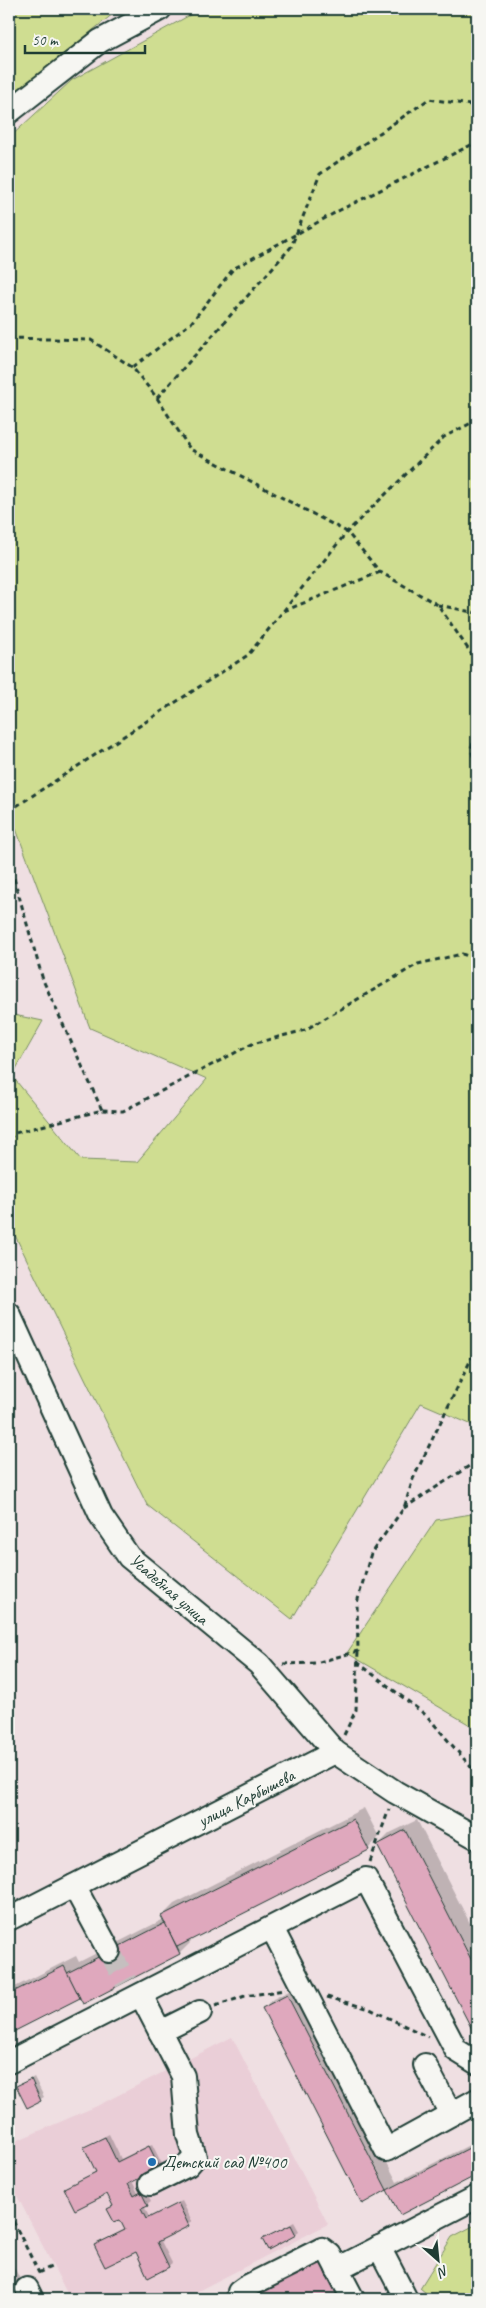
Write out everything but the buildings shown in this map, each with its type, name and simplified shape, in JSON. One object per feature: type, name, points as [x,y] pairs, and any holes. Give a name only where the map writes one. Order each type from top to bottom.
[{"type":"street","points":[[9,112],[100,41],[160,9]]},
{"type":"street","name":"Усадебная улица","points":[[9,1314],[101,1516],[129,1557],[259,1664],[335,1752]]},
{"type":"street","points":[[335,1752],[395,1792],[477,1838]]},
{"type":"street","name":"улица Карбышева","points":[[9,1919],[335,1752]]},
{"type":"street","points":[[9,2062],[134,1992],[272,1928],[366,1879],[456,2050],[477,2063]]},
{"type":"street","points":[[74,1886],[109,1951]]},
{"type":"street","points":[[272,1928],[386,2150],[477,2100]]},
{"type":"street","points":[[134,1992],[160,2032],[183,2076],[188,2135],[195,2158],[188,2165],[150,2184]]},
{"type":"street","points":[[160,2032],[200,2012]]},
{"type":"street","points":[[425,2065],[451,2114]]},
{"type":"street","points":[[337,2269],[477,2197]]},
{"type":"street","points":[[379,2247],[406,2299]]},
{"type":"street","points":[[238,2299],[239,2292],[246,2287],[322,2249],[330,2255],[353,2299]]},
{"type":"path","points":[[157,398],[292,246],[320,174],[429,99],[477,106]]},
{"type":"path","points":[[132,367],[190,324],[233,269],[340,210],[477,142]]},
{"type":"path","points":[[9,338],[91,340],[132,367],[157,398],[190,448],[348,532],[380,572],[438,605],[477,613]]},
{"type":"path","points":[[9,811],[248,655],[348,532],[444,437],[477,420]]},
{"type":"path","points":[[283,612],[380,572]]},
{"type":"path","points":[[438,605],[477,662]]},
{"type":"path","points":[[477,735],[471,748],[477,771]]},
{"type":"path","points":[[9,862],[43,980],[102,1110]]},
{"type":"path","points":[[9,1139],[15,1133],[102,1110],[124,1111],[252,1044],[305,1030],[418,964],[462,954],[477,959]]},
{"type":"path","points":[[335,1752],[356,1710],[358,1602],[371,1553],[404,1508],[413,1479],[477,1348]]},
{"type":"path","points":[[404,1508],[477,1461]]},
{"type":"path","points":[[259,1664],[316,1663],[358,1651]]},
{"type":"path","points":[[357,1662],[427,1716],[477,1774]]},
{"type":"path","points":[[366,1879],[374,1848],[395,1792]]},
{"type":"path","points":[[9,2213],[33,2287]]},
{"type":"shaded area","name":"Детский сад №400","points":[[232,2037],[328,2224],[190,2295],[192,2299],[70,2299],[9,2180],[9,2144],[97,2106]]},
{"type":"green space","points":[[9,9],[119,9],[9,98]]},
{"type":"green space","points":[[201,9],[477,9],[477,1427],[421,1403],[292,1619],[147,1505],[9,1223],[9,1014],[43,1021],[12,1076],[81,1160],[137,1162],[207,1079],[90,1028],[9,810],[9,138],[72,80]]},
{"type":"green space","points":[[477,1513],[477,1729],[347,1653],[436,1520]]},
{"type":"green space","points":[[477,2224],[477,2299],[433,2299],[420,2288],[452,2237]]},
{"type":"tunnel","points":[[109,1951],[126,1982]]},
{"type":"place","name":"Детский сад №400","points":[[152,2162]]}]
